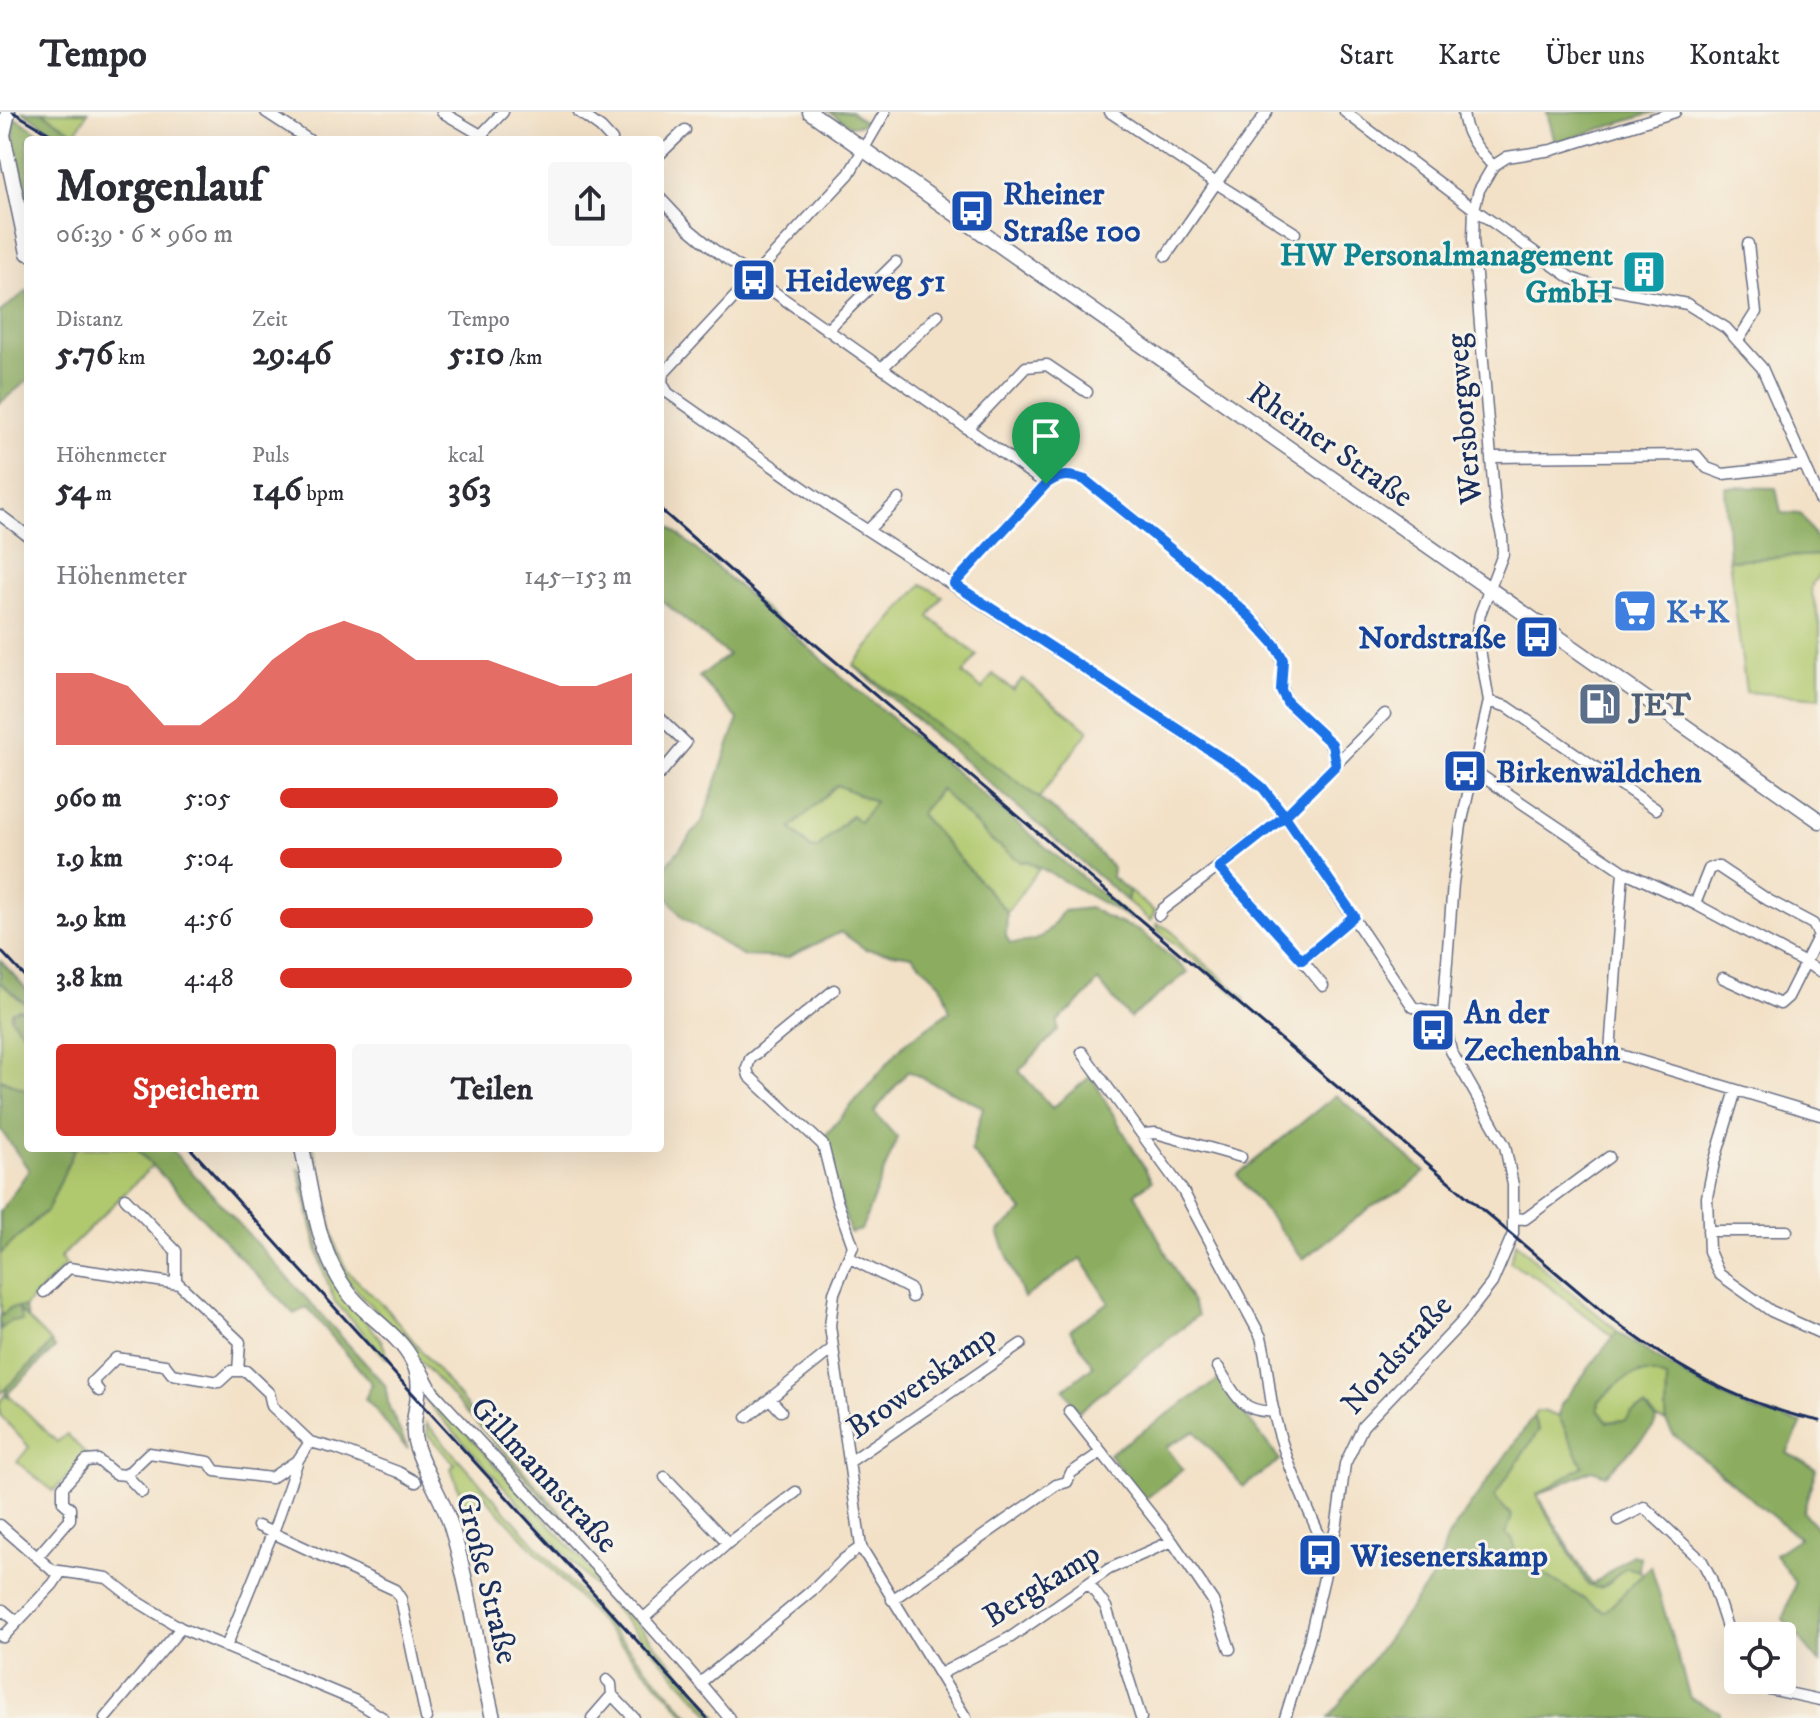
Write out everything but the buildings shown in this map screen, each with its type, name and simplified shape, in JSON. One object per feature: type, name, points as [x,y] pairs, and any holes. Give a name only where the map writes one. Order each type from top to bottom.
[{"type":"main road","points":[[8,112],[3,135],[24,234]]},
{"type":"main road","name":"Rheiner Straße","points":[[810,112],[1820,821]]},
{"type":"main road","points":[[303,1152],[320,1235],[332,1269],[353,1299],[413,1361]]},
{"type":"main road","name":"Große Straße","points":[[413,1361],[420,1400],[415,1418],[415,1443],[438,1489],[449,1521],[493,1718]]},
{"type":"street","points":[[266,112],[303,136]]},
{"type":"street","points":[[442,112],[479,136]]},
{"type":"street","points":[[482,136],[503,112]]},
{"type":"street","points":[[579,112],[608,136]]},
{"type":"street","points":[[664,373],[849,174],[885,112]]},
{"type":"street","points":[[1110,112],[1295,233]]},
{"type":"street","points":[[1166,256],[1267,112]]},
{"type":"street","points":[[1345,112],[1571,278],[1594,286],[1687,304],[1739,339],[1762,368],[1820,500]]},
{"type":"street","points":[[1463,112],[1465,128],[1473,144],[1493,166],[1507,157],[1552,150],[1675,112]]},
{"type":"street","points":[[664,150],[685,130]]},
{"type":"street","name":"Wersborgweg","points":[[1490,589],[1503,554],[1495,507],[1473,239],[1474,209],[1479,190],[1493,166]]},
{"type":"street","points":[[664,202],[689,229],[753,278],[1046,484]]},
{"type":"street","points":[[1739,339],[1756,312],[1748,244]]},
{"type":"street","points":[[827,330],[896,262]]},
{"type":"street","points":[[882,368],[938,315]]},
{"type":"street","points":[[967,429],[1026,367],[1047,365],[1087,392]]},
{"type":"street","points":[[664,387],[868,530],[1242,771],[1263,788],[1285,816],[1413,1007],[1443,1014]]},
{"type":"street","points":[[1492,457],[1696,455],[1707,468],[1723,474],[1804,465]]},
{"type":"street","points":[[954,584],[1046,484],[1057,476],[1070,475],[1085,480],[1249,616],[1275,645],[1283,659],[1281,690],[1287,702],[1332,744],[1336,765]]},
{"type":"street","points":[[868,530],[899,499]]},
{"type":"street","points":[[0,515],[24,533]]},
{"type":"street","name":"Nordstraße","points":[[1285,1718],[1309,1641],[1337,1523],[1345,1464],[1363,1426],[1460,1324],[1492,1283],[1513,1234],[1513,1185],[1505,1146],[1451,1051],[1443,1014],[1453,883],[1461,825],[1489,701],[1477,632],[1490,589]]},
{"type":"street","points":[[1489,701],[1508,707],[1656,809]]},
{"type":"street","points":[[1159,915],[1285,816],[1385,714]]},
{"type":"street","points":[[664,722],[686,743],[664,769]]},
{"type":"street","points":[[1473,770],[1623,871],[1695,904],[1820,971]]},
{"type":"street","points":[[1695,904],[1709,869],[1717,866],[1768,900],[1813,924],[1819,935],[1788,997],[1780,1004],[1723,978]]},
{"type":"street","points":[[1219,868],[1323,986]]},
{"type":"street","points":[[1623,871],[1610,1052],[1820,1115]]},
{"type":"street","points":[[1302,960],[1354,916]]},
{"type":"street","points":[[834,990],[750,1059],[747,1068],[749,1076],[823,1145],[837,1201],[853,1246],[850,1258],[910,1289],[912,1297]]},
{"type":"street","points":[[1082,1052],[1183,1191],[1261,1337],[1286,1459],[1321,1539],[1330,1548]]},
{"type":"street","points":[[1736,1090],[1707,1197],[1709,1251],[1719,1274],[1771,1311],[1820,1333]]},
{"type":"street","points":[[1142,1134],[1156,1133],[1241,1157]]},
{"type":"street","points":[[1514,1218],[1525,1219],[1609,1157]]},
{"type":"street","points":[[125,1198],[176,1251],[176,1281],[240,1342],[238,1371]]},
{"type":"street","points":[[1708,1231],[1787,1231]]},
{"type":"street","name":"Browerskamp","points":[[850,1258],[834,1293],[830,1311],[832,1349],[851,1461],[861,1547],[966,1718]]},
{"type":"street","points":[[44,1292],[67,1263],[179,1284]]},
{"type":"street","name":"Browerskamp","points":[[851,1461],[1021,1344]]},
{"type":"street","points":[[747,1417],[832,1349]]},
{"type":"street","points":[[99,1391],[92,1382],[116,1358],[165,1365],[172,1374],[219,1382],[231,1371],[246,1371],[269,1393],[272,1406],[310,1442],[398,1472],[416,1482]]},
{"type":"street","name":"Gillmannstraße","points":[[413,1361],[421,1368],[433,1391],[644,1618],[729,1718]]},
{"type":"street","points":[[1218,1367],[1239,1400],[1250,1410],[1274,1411]]},
{"type":"street","points":[[770,1399],[781,1411]]},
{"type":"street","points":[[1069,1411],[1172,1541],[1213,1601],[1230,1649]]},
{"type":"street","points":[[226,1647],[298,1460],[310,1442]]},
{"type":"street","points":[[126,1475],[149,1453],[209,1462],[215,1471],[271,1478],[298,1460]]},
{"type":"street","points":[[892,1600],[1056,1485],[1067,1482],[1071,1473],[1100,1453]]},
{"type":"street","points":[[37,1557],[70,1519],[70,1508],[63,1502],[63,1487],[86,1461],[98,1460],[115,1474],[126,1475],[142,1492]]},
{"type":"street","points":[[665,1477],[728,1543]]},
{"type":"street","points":[[644,1618],[728,1543],[796,1492]]},
{"type":"street","points":[[1618,1520],[1644,1507],[1702,1561],[1725,1622]]},
{"type":"street","points":[[0,1525],[52,1570],[107,1578],[135,1600],[181,1628],[354,1700],[383,1718]]},
{"type":"street","points":[[258,1526],[395,1590],[401,1599],[426,1718]]},
{"type":"street","name":"Bergkamp","points":[[940,1674],[1011,1637],[1109,1569],[1172,1541]]},
{"type":"street","points":[[700,1683],[861,1547]]},
{"type":"street","points":[[0,1635],[3,1637],[61,1572]]},
{"type":"street","points":[[1089,1584],[1106,1607],[1141,1718]]},
{"type":"street","points":[[0,1613],[3,1610],[17,1622]]},
{"type":"street","points":[[105,1718],[181,1628]]},
{"type":"street","points":[[607,1680],[611,1684],[612,1695],[634,1718]]},
{"type":"street","points":[[1792,1694],[1820,1700]]},
{"type":"street","points":[[592,1718],[612,1695]]},
{"type":"green space","points":[[23,112],[42,112],[79,136],[61,136]]},
{"type":"green space","points":[[42,112],[88,112],[75,134]]},
{"type":"green space","points":[[830,112],[851,112],[867,124],[850,126]]},
{"type":"green space","points":[[1547,112],[1656,112],[1555,143]]},
{"type":"green space","points":[[17,119],[44,136],[24,136],[24,194],[13,146],[14,121]]},
{"type":"green space","points":[[24,293],[24,383],[0,403],[0,312]]},
{"type":"green space","points":[[1725,487],[1776,488],[1781,513],[1801,514],[1820,545],[1820,555],[1729,560]]},
{"type":"green space","points":[[664,521],[834,670],[1133,920],[1028,861],[1021,862],[991,840],[940,789],[920,814],[1007,912],[1006,936],[1010,943],[1030,942],[1042,936],[1063,911],[1090,908],[1139,930],[1188,972],[1130,1018],[1098,981],[1058,1021],[1058,1030],[1019,1071],[1052,1108],[1091,1076],[1152,1181],[1135,1193],[1198,1315],[1078,1412],[1064,1389],[1093,1366],[1070,1330],[1109,1302],[1081,1258],[1024,1298],[998,1232],[1023,1211],[971,1151],[983,1107],[908,1071],[874,1112],[897,1138],[861,1230],[850,1233],[825,1136],[904,1044],[950,1011],[941,984],[912,956],[865,949],[841,932],[787,958],[742,956],[682,917],[664,891],[664,868],[702,822],[738,719],[699,677],[728,655],[664,602]],"holes":[[[837,785],[875,802],[860,822],[852,815],[817,849],[810,848],[791,828]]]},
{"type":"green space","points":[[1820,555],[1820,574],[1811,589],[1820,625],[1820,698],[1746,692],[1729,560]]},
{"type":"green space","points":[[922,584],[942,596],[929,617],[977,655],[963,674],[982,689],[993,674],[1013,690],[1022,679],[1089,730],[1039,798],[853,665]]},
{"type":"green space","points":[[853,665],[1021,784],[1070,823],[1113,868],[1112,877],[1129,891],[1127,901]]},
{"type":"green space","points":[[837,784],[875,802],[860,822],[851,815],[817,849],[810,848],[791,828]]},
{"type":"green space","points":[[941,789],[991,840],[1021,862],[1027,861],[1039,869],[1007,912],[920,814]]},
{"type":"green space","points":[[1129,891],[1155,912],[1150,921],[1127,901]]},
{"type":"green space","points":[[1156,924],[1173,933],[1244,997],[1245,1002],[1158,930]]},
{"type":"green space","points":[[0,960],[24,987],[24,1003],[0,982]]},
{"type":"green space","points":[[0,982],[24,1003],[24,1089],[0,1079]]},
{"type":"green space","points":[[24,1011],[24,1035],[11,1018],[12,1012]]},
{"type":"green space","points":[[0,1079],[24,1089],[24,1152],[73,1152],[48,1209],[0,1254],[0,1212],[29,1170],[0,1129]]},
{"type":"green space","points":[[1336,1095],[1425,1172],[1405,1189],[1371,1207],[1303,1259],[1237,1175]]},
{"type":"green space","points":[[73,1152],[140,1152],[152,1166],[60,1258],[66,1265],[24,1307],[10,1308],[1,1316],[0,1254],[48,1209]]},
{"type":"green space","points":[[140,1152],[174,1152],[385,1385],[389,1407],[408,1449],[365,1399],[372,1384],[307,1307],[294,1314]]},
{"type":"green space","points":[[311,1152],[315,1152],[336,1247],[347,1271],[388,1310],[482,1425],[564,1516],[569,1526],[344,1276],[333,1250]]},
{"type":"green space","points":[[298,1169],[301,1170],[323,1262],[329,1275],[381,1340],[389,1359],[335,1302],[321,1265]]},
{"type":"green space","points":[[1516,1242],[1613,1327],[1617,1332],[1613,1337],[1542,1281],[1510,1262]]},
{"type":"green space","points":[[24,1307],[28,1319],[19,1310],[22,1321],[10,1321],[0,1330],[0,1317],[10,1308]]},
{"type":"green space","points":[[18,1309],[52,1343],[0,1394],[0,1327]]},
{"type":"green space","points":[[1617,1332],[1689,1378],[1751,1410],[1802,1423],[1787,1453],[1816,1469],[1803,1512],[1820,1531],[1820,1663],[1796,1634],[1796,1622],[1783,1619],[1795,1583],[1775,1554],[1799,1538],[1674,1435],[1666,1422],[1667,1379],[1646,1373],[1630,1376],[1599,1401],[1598,1409],[1607,1422],[1626,1420],[1631,1413],[1645,1407],[1657,1419],[1653,1428],[1606,1475],[1592,1470],[1537,1495],[1583,1466],[1559,1417],[1561,1404]]},
{"type":"green space","points":[[50,1343],[55,1348],[9,1392],[8,1397],[5,1395],[7,1387],[46,1351]]},
{"type":"green space","points":[[1652,1372],[1667,1378],[1666,1422],[1657,1419],[1649,1410],[1626,1420],[1607,1422],[1598,1409],[1599,1401],[1627,1376]]},
{"type":"green space","points":[[1218,1380],[1280,1460],[1243,1487],[1195,1431],[1166,1447],[1183,1469],[1144,1500],[1109,1454]]},
{"type":"green space","points":[[429,1392],[582,1560],[719,1718],[714,1718],[427,1402]]},
{"type":"green space","points":[[7,1393],[57,1442],[67,1434],[88,1456],[53,1491],[17,1462],[29,1447],[0,1415],[0,1402]]},
{"type":"green space","points":[[1543,1411],[1559,1417],[1585,1462],[1537,1497],[1588,1585],[1601,1588],[1626,1567],[1643,1573],[1609,1626],[1515,1556],[1513,1540],[1506,1534],[1493,1497],[1539,1430],[1533,1417],[1536,1412]]},
{"type":"green space","points":[[1533,1417],[1539,1430],[1494,1497],[1512,1516],[1506,1534],[1513,1540],[1515,1556],[1605,1612],[1651,1566],[1690,1698],[1720,1712],[1719,1718],[1329,1718],[1436,1573],[1448,1537]]},
{"type":"green space","points":[[426,1423],[692,1718],[477,1488],[484,1498],[466,1510],[451,1468],[455,1464],[428,1435]]},
{"type":"green space","points":[[1537,1495],[1592,1585],[1632,1555],[1640,1557],[1639,1571],[1626,1567],[1604,1586],[1588,1585]]},
{"type":"railway","points":[[13,112],[53,136]]},
{"type":"railway","points":[[664,513],[1604,1313],[1654,1349],[1706,1380],[1761,1405],[1820,1421]]},
{"type":"railway","points":[[0,950],[24,976]]},
{"type":"railway","points":[[194,1152],[707,1718]]},
{"type":"place","name":"Rheiner Straße 100","points":[[972,211]]},
{"type":"place","name":"HW Personalmanagement GmbH","points":[[1644,272]]},
{"type":"place","name":"Heideweg 51","points":[[754,280]]},
{"type":"place","name":"K+K","points":[[1635,611]]},
{"type":"place","name":"Nordstraße","points":[[1537,637]]},
{"type":"place","name":"JET","points":[[1600,704]]},
{"type":"place","name":"Birkenwäldchen","points":[[1465,771]]},
{"type":"place","name":"An der Zechenbahn","points":[[1433,1030]]},
{"type":"place","name":"Wiesenerskamp","points":[[1320,1555]]},
{"type":"route","points":[[1046,484],[954,584],[1242,771],[1263,788],[1285,816],[1219,868],[1302,960],[1354,916],[1285,816],[1336,765],[1332,744],[1287,702],[1281,690],[1283,659],[1275,645],[1249,616],[1085,480],[1070,475],[1057,476],[1046,484]]}]
